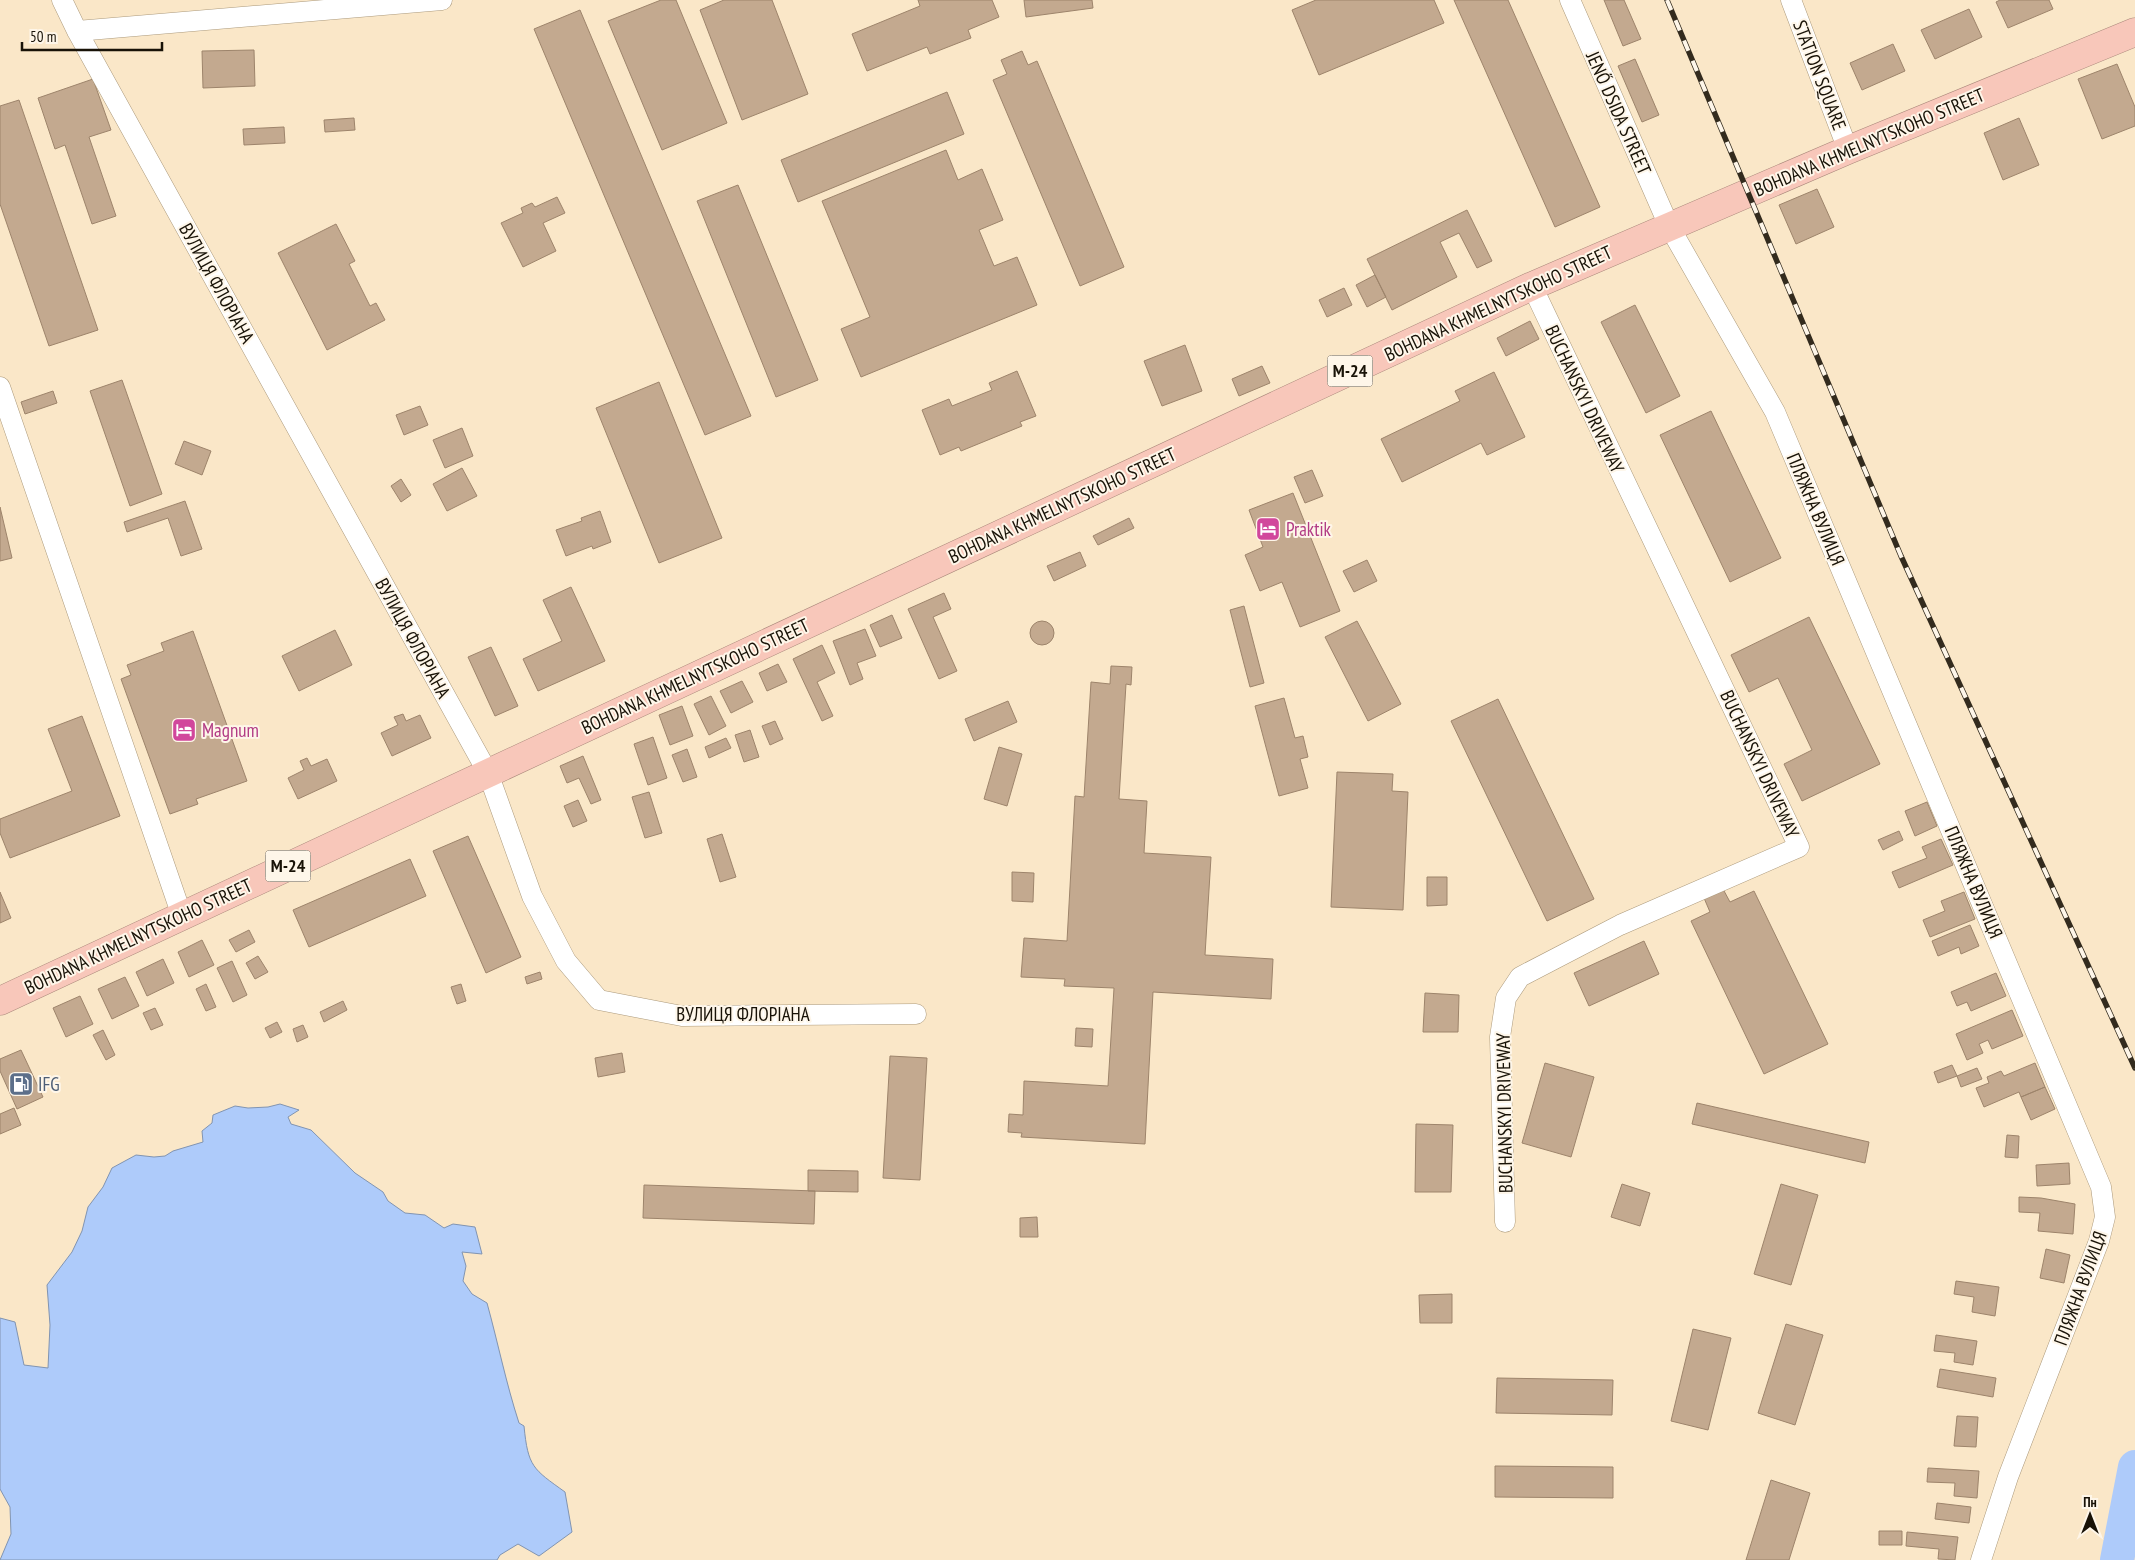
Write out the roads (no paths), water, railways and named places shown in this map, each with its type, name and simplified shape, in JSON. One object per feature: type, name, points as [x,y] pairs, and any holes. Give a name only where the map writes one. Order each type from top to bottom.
[{"type":"highway","name":"BOHDANA KHMELNYTSKOHO STREET","points":[[0,1001],[1532,286],[1848,150],[2135,32]]},
{"type":"street","name":"ВУЛИЦЯ ФЛОРІАНА","points":[[62,0],[77,31],[488,773],[532,896],[566,961],[599,1000],[682,1016],[916,1014]]},
{"type":"street","points":[[77,31],[442,0]]},
{"type":"street","name":"JENŐ DSIDA STREET","points":[[1570,0],[1669,226]]},
{"type":"street","name":"STATION SQUARE","points":[[1791,0],[1848,150]]},
{"type":"street","name":"ПЛЯЖНА ВУЛИЦЯ","points":[[1669,226],[1775,412],[2101,1186],[2105,1217],[2099,1241],[2008,1477],[1981,1560]]},
{"type":"street","name":"BUCHANSKYI DRIVEWAY","points":[[1506,1222],[1500,1037],[1506,998],[1520,977],[1620,925],[1799,847],[1532,286]]},
{"type":"street","points":[[0,387],[182,916]]},
{"type":"water","points":[[280,1104],[299,1110],[288,1117],[291,1124],[311,1130],[355,1173],[383,1192],[388,1201],[405,1213],[425,1215],[444,1228],[453,1224],[475,1227],[482,1254],[462,1252],[466,1266],[463,1281],[472,1294],[487,1303],[514,1408],[519,1423],[524,1426],[530,1459],[539,1472],[565,1492],[572,1532],[539,1556],[518,1544],[500,1555],[497,1560],[0,1560],[11,1534],[10,1507],[0,1489],[0,1318],[15,1322],[24,1365],[48,1368],[50,1325],[47,1285],[72,1252],[82,1231],[88,1207],[103,1187],[112,1168],[136,1155],[165,1156],[173,1151],[203,1142],[202,1131],[212,1123],[213,1115],[235,1106],[248,1108]]},
{"type":"waterway","points":[[2117,1560],[2135,1467]]},
{"type":"railway","points":[[1667,0],[1901,556],[2135,1068]]},
{"type":"place","name":"Praktik","points":[[1268,529]]},
{"type":"place","name":"Magnum","points":[[184,730]]},
{"type":"place","name":"IFG","points":[[21,1084]]}]
